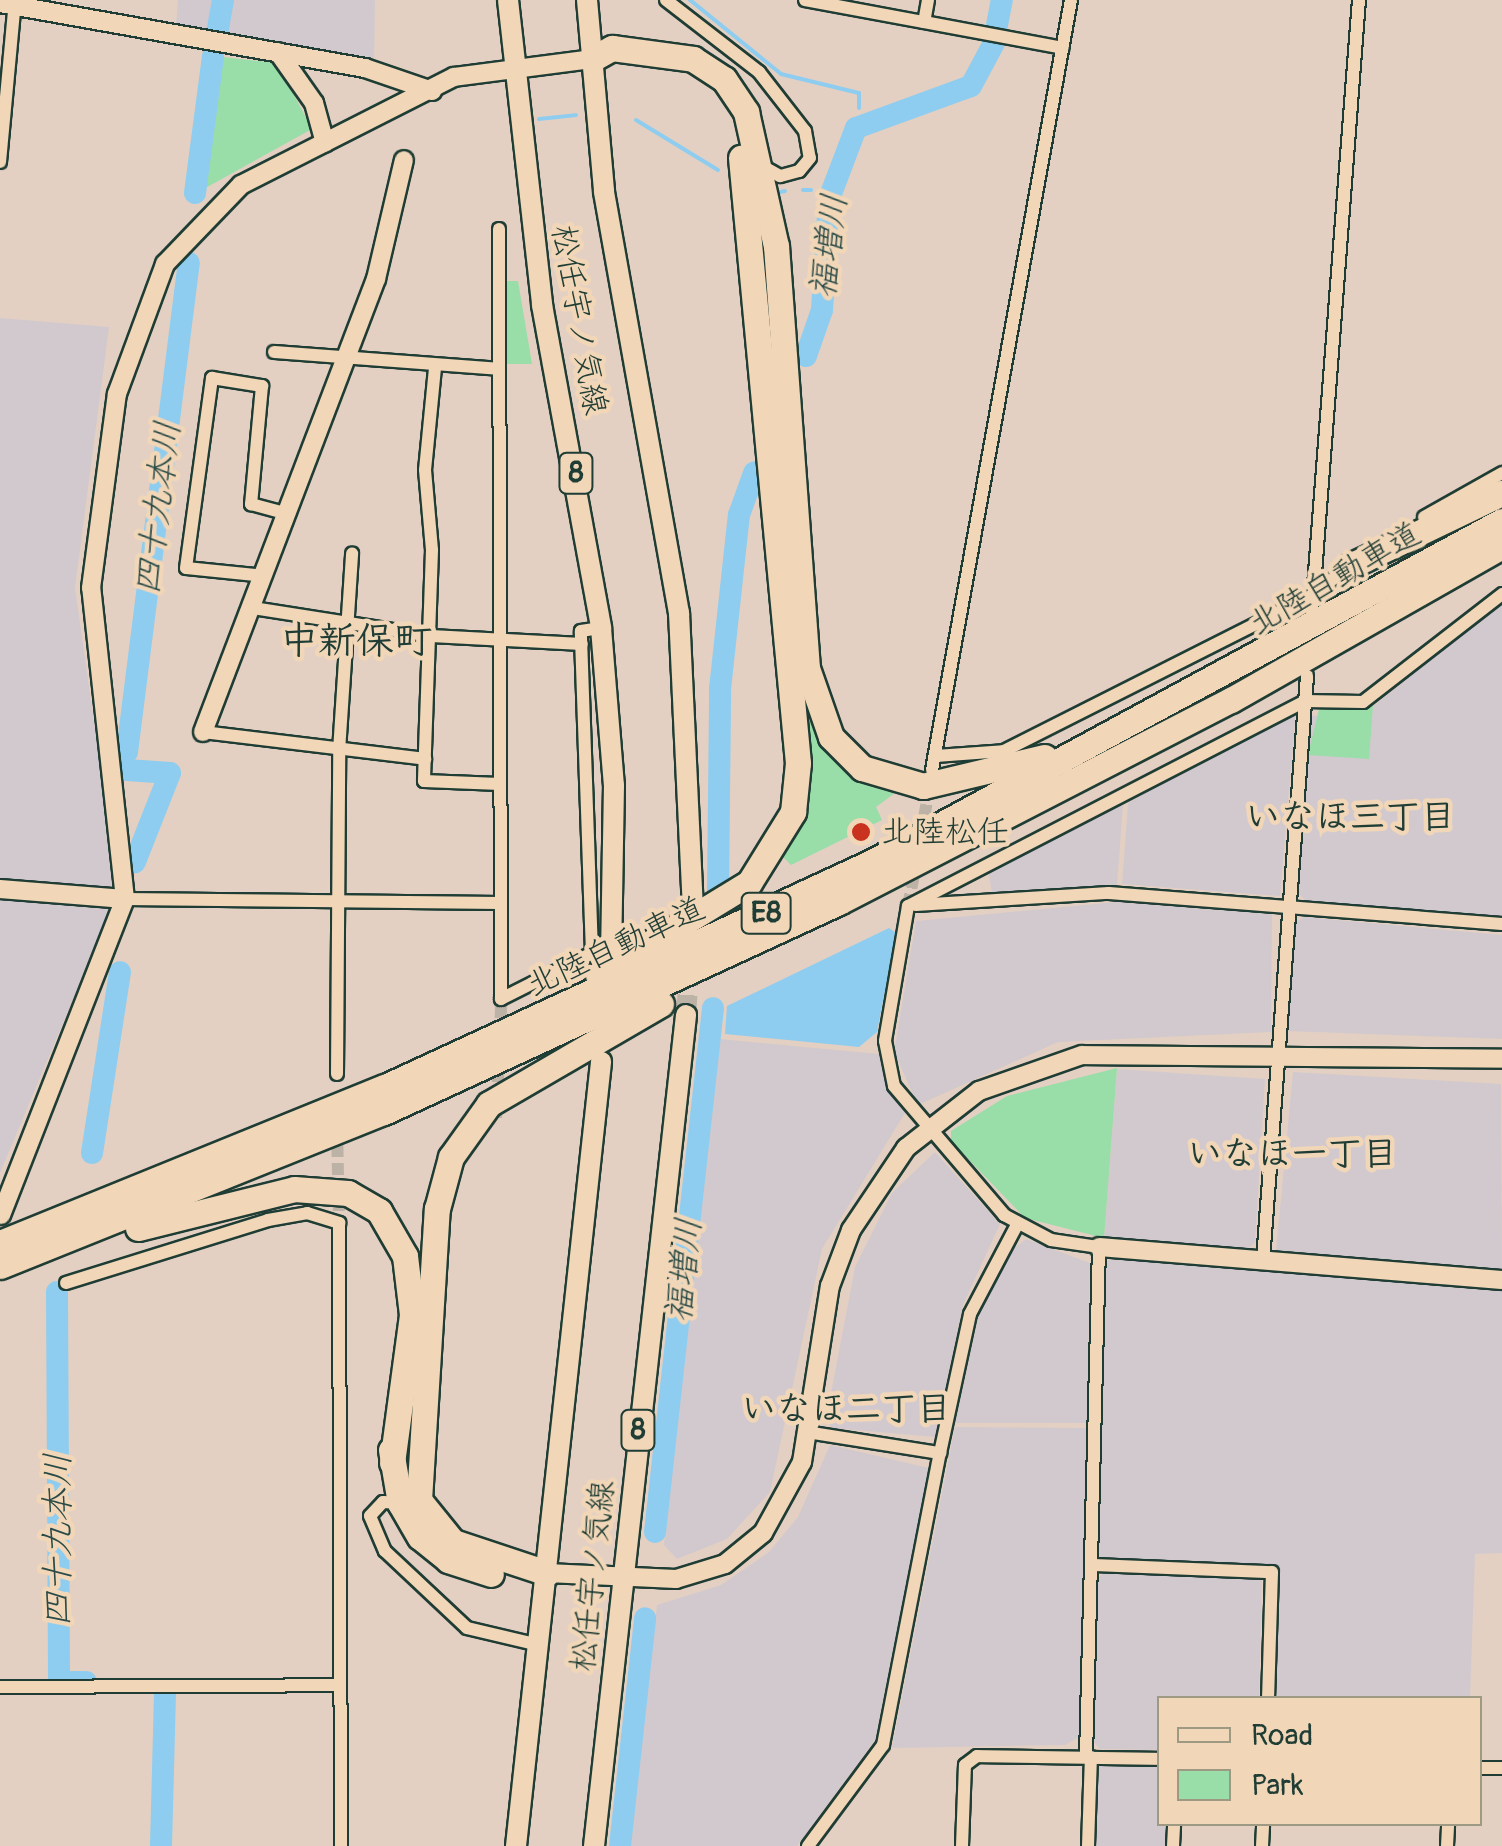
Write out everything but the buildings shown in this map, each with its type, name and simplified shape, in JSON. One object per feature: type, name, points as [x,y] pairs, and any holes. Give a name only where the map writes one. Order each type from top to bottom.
[{"type":"highway","points":[[386,1087],[703,917],[749,883],[781,842],[798,762],[755,205],[758,164],[746,112],[710,68],[645,49],[612,48],[592,59]]},
{"type":"highway","points":[[592,59],[671,69],[712,92],[735,130],[755,205]]},
{"type":"highway","points":[[772,404],[812,692],[845,754],[892,781],[943,786],[1022,767],[1380,591]]},
{"type":"highway","points":[[1350,566],[1502,493]]},
{"type":"highway","name":"北陸自動車道","points":[[0,1243],[386,1087],[872,862],[1380,591],[1502,521]]},
{"type":"highway","name":"北陸自動車道","points":[[0,1270],[384,1112],[840,902],[1215,709],[1502,546]]},
{"type":"highway","points":[[547,1573],[471,1551],[439,1530],[420,1500],[388,1416],[447,1168],[489,1104],[840,902]]},
{"type":"highway","points":[[0,1270],[232,1202],[313,1188],[348,1193],[379,1212],[400,1240],[420,1277],[436,1320],[404,1463],[400,1503],[448,1560],[513,1577],[547,1573]]},
{"type":"main road","name":"松任宇ノ気線","points":[[508,0],[511,65],[602,628],[614,785],[611,949]]},
{"type":"main road","name":"松任宇ノ気線","points":[[587,0],[604,192],[681,630],[693,907]]},
{"type":"main road","name":"松任宇ノ気線","points":[[594,1846],[686,1015]]},
{"type":"main road","name":"松任宇ノ気線","points":[[516,1846],[602,1062]]},
{"type":"street","points":[[666,0],[759,72],[805,132],[810,158],[799,172],[772,174],[758,164]]},
{"type":"street","points":[[805,0],[1063,48]]},
{"type":"street","points":[[924,22],[928,0]]},
{"type":"street","points":[[1071,0],[933,763],[1004,752],[1313,595],[1350,566],[1502,473]]},
{"type":"street","points":[[1312,612],[1359,0]]},
{"type":"street","points":[[0,162],[9,3],[278,52],[432,91]]},
{"type":"street","points":[[278,52],[314,103],[325,143]]},
{"type":"street","points":[[1,1215],[126,899],[91,588],[131,336],[165,264],[209,214],[241,186],[432,91],[511,65],[592,59]]},
{"type":"street","points":[[404,160],[346,360],[203,732],[425,759]]},
{"type":"street","points":[[499,230],[502,998],[592,953],[581,631],[602,628]]},
{"type":"street","points":[[274,352],[435,368],[498,369]]},
{"type":"street","points":[[435,368],[425,470],[430,636],[424,781],[500,784]]},
{"type":"street","points":[[265,576],[186,568],[212,378],[262,386],[251,504],[289,514]]},
{"type":"street","points":[[337,1074],[338,751],[352,552]]},
{"type":"street","points":[[908,906],[1305,700],[1363,702],[1502,594]]},
{"type":"street","points":[[253,608],[430,636],[582,644]]},
{"type":"street","points":[[1264,1260],[1307,676]]},
{"type":"street","points":[[0,889],[126,899],[500,903]]},
{"type":"street","points":[[908,906],[1109,893],[1502,924]]},
{"type":"street","points":[[908,906],[885,1052],[894,1086],[926,1128],[1017,1224],[1099,1247],[1502,1280]]},
{"type":"street","points":[[547,1573],[623,1579],[695,1576],[738,1556],[784,1506],[807,1432],[843,1248],[885,1172],[926,1128],[979,1091],[1055,1060],[1278,1054],[1502,1058]]},
{"type":"street","points":[[66,1283],[268,1220],[307,1213],[338,1222],[341,1846]]},
{"type":"street","points":[[808,1846],[883,1744],[970,1314],[1017,1224]]},
{"type":"street","points":[[1088,1846],[1099,1247]]},
{"type":"street","points":[[807,1432],[940,1453]]},
{"type":"street","points":[[400,1503],[383,1502],[370,1516],[385,1551],[467,1628],[539,1645]]},
{"type":"street","points":[[1094,1565],[1272,1572],[1268,1696]]},
{"type":"street","points":[[0,1688],[339,1685]]},
{"type":"street","points":[[962,1846],[965,1765],[977,1756],[1157,1759]]},
{"type":"shaded area","points":[[178,0],[375,0],[374,60],[176,26]]},
{"type":"shaded area","points":[[0,318],[109,327],[75,588],[118,892],[0,1173]]},
{"type":"shaded area","points":[[1502,603],[1502,916],[1306,901],[1298,893],[1311,716],[1366,712]]},
{"type":"shaded area","points":[[1296,710],[1280,896],[1122,884],[1128,803]]},
{"type":"shaded area","points":[[1123,805],[1117,885],[992,894],[988,870]]},
{"type":"shaded area","points":[[1116,902],[1272,914],[1271,1032],[1058,1042],[918,1105],[894,1052],[916,921]]},
{"type":"shaded area","points":[[1304,917],[1502,935],[1502,1039],[1286,1031],[1296,922]]},
{"type":"shaded area","points":[[720,1039],[879,1054],[905,1113],[822,1249],[770,1492],[727,1539],[677,1559],[664,1545]]},
{"type":"shaded area","points":[[1117,1069],[1265,1079],[1255,1242],[1247,1250],[1104,1238]]},
{"type":"shaded area","points":[[1293,1072],[1501,1084],[1502,1269],[1276,1251]]},
{"type":"shaded area","points":[[935,1152],[1000,1224],[963,1305],[935,1437],[832,1428],[826,1420],[855,1267],[892,1193]]},
{"type":"shaded area","points":[[1026,1239],[1090,1263],[1087,1423],[955,1423],[980,1310],[1010,1251]]},
{"type":"shaded area","points":[[1116,1256],[1502,1288],[1502,1553],[1475,1554],[1470,1696],[1276,1696],[1280,1567],[1099,1561],[1105,1262]]},
{"type":"shaded area","points":[[955,1427],[1088,1428],[1079,1737],[1065,1745],[892,1748]]},
{"type":"shaded area","points":[[830,1445],[929,1468],[875,1740],[797,1846],[629,1846],[657,1605],[721,1585],[769,1552],[798,1517]]},
{"type":"shaded area","points":[[1105,1572],[1262,1580],[1259,1696],[1157,1696],[1157,1750],[1100,1749],[1093,1741],[1097,1579]]},
{"type":"shaded area","points":[[1096,1765],[1157,1767],[1157,1826],[1171,1826],[1170,1846],[1094,1846]]},
{"type":"green space","points":[[222,57],[277,63],[312,129],[200,191]]},
{"type":"green space","points":[[504,281],[518,281],[532,364],[503,364]]},
{"type":"green space","points":[[803,701],[817,730],[863,779],[895,793],[876,807],[882,820],[791,865],[783,857],[799,825]]},
{"type":"green space","points":[[1373,705],[1369,759],[1308,755],[1319,709]]},
{"type":"green space","points":[[1117,1068],[1104,1238],[1025,1218],[951,1141],[951,1131],[1007,1096]]},
{"type":"water","points":[[889,928],[896,933],[877,1032],[859,1047],[725,1034],[727,1006]]},
{"type":"waterway","name":"四十九本川","points":[[217,34],[223,0]]},
{"type":"waterway","points":[[690,0],[781,74],[859,93],[859,108]]},
{"type":"waterway","name":"福増川","points":[[997,25],[1002,0]]},
{"type":"waterway","name":"福増川","points":[[806,356],[822,310],[829,199],[856,128],[971,86],[994,43]]},
{"type":"waterway","name":"四十九本川","points":[[195,193],[213,56]]},
{"type":"waterway","points":[[539,119],[576,115]]},
{"type":"waterway","name":"福増川","points":[[856,128],[859,119]]},
{"type":"waterway","points":[[636,120],[718,170]]},
{"type":"waterway","points":[[803,190],[811,190]]},
{"type":"waterway","points":[[780,192],[785,191]]},
{"type":"waterway","name":"福増川","points":[[827,194],[831,195]]},
{"type":"waterway","name":"四十九本川","points":[[127,752],[189,263]]},
{"type":"waterway","name":"福増川","points":[[718,893],[720,689],[739,515],[754,473]]},
{"type":"waterway","name":"四十九本川","points":[[127,770],[170,773],[135,862]]},
{"type":"waterway","name":"四十九本川","points":[[92,1153],[120,972]]},
{"type":"waterway","name":"福増川","points":[[655,1532],[713,1008]]},
{"type":"waterway","name":"四十九本川","points":[[57,1292],[59,1682],[86,1682]]},
{"type":"waterway","name":"福増川","points":[[620,1846],[645,1618]]},
{"type":"waterway","name":"四十九本川","points":[[161,1846],[165,1695]]},
{"type":"tunnel","points":[[921,834],[930,785]]},
{"type":"tunnel","points":[[908,906],[916,864]]},
{"type":"tunnel","points":[[686,1015],[690,959]]},
{"type":"tunnel","points":[[500,1036],[501,999]]},
{"type":"tunnel","points":[[496,1118],[499,1056]]},
{"type":"tunnel","points":[[337,1127],[339,1223]]},
{"type":"place","name":"北陸松任","points":[[861,832]]},
{"type":"district","name":"中新保町","points":[[356,642]]},
{"type":"district","name":"いなほ三丁目","points":[[1350,817]]},
{"type":"district","name":"いなほ一丁目","points":[[1292,1154]]},
{"type":"district","name":"いなほ二丁目","points":[[846,1409]]}]
